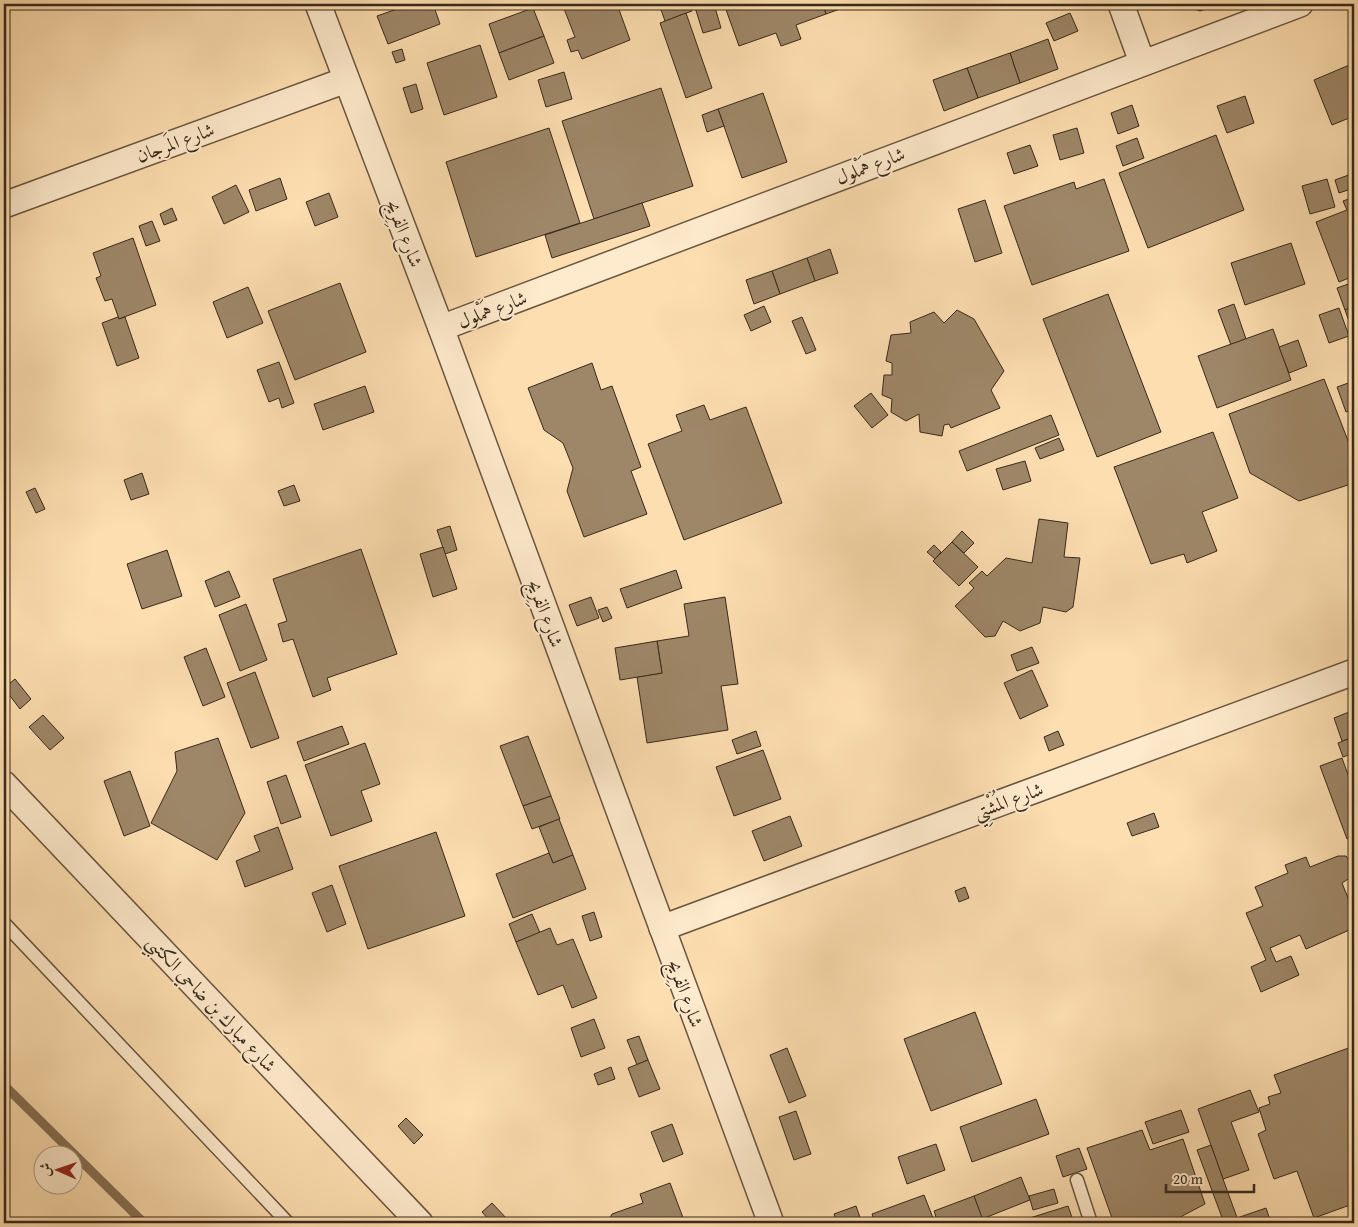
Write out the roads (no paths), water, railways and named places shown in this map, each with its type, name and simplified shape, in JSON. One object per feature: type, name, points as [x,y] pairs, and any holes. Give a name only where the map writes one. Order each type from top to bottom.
[{"type":"street","name":"شارع الفِريج","points":[[318,4],[442,328],[771,1223]]},
{"type":"street","points":[[1121,4],[1142,62]]},
{"type":"street","name":"شارع هَمْلول","points":[[442,328],[1142,62],[1300,4]]},
{"type":"street","name":"شارع المَرجان","points":[[4,205],[346,80]]},
{"type":"street","name":"شارع المُشْتِي","points":[[662,928],[1354,672]]},
{"type":"street","name":"شارع مبارك بن ضاحي الكتبي","points":[[4,784],[420,1223]]},
{"type":"lane","points":[[4,924],[288,1223]]},
{"type":"lane","points":[[1077,1180],[1091,1223]]},
{"type":"waterway","points":[[4,1085],[144,1223]]}]
